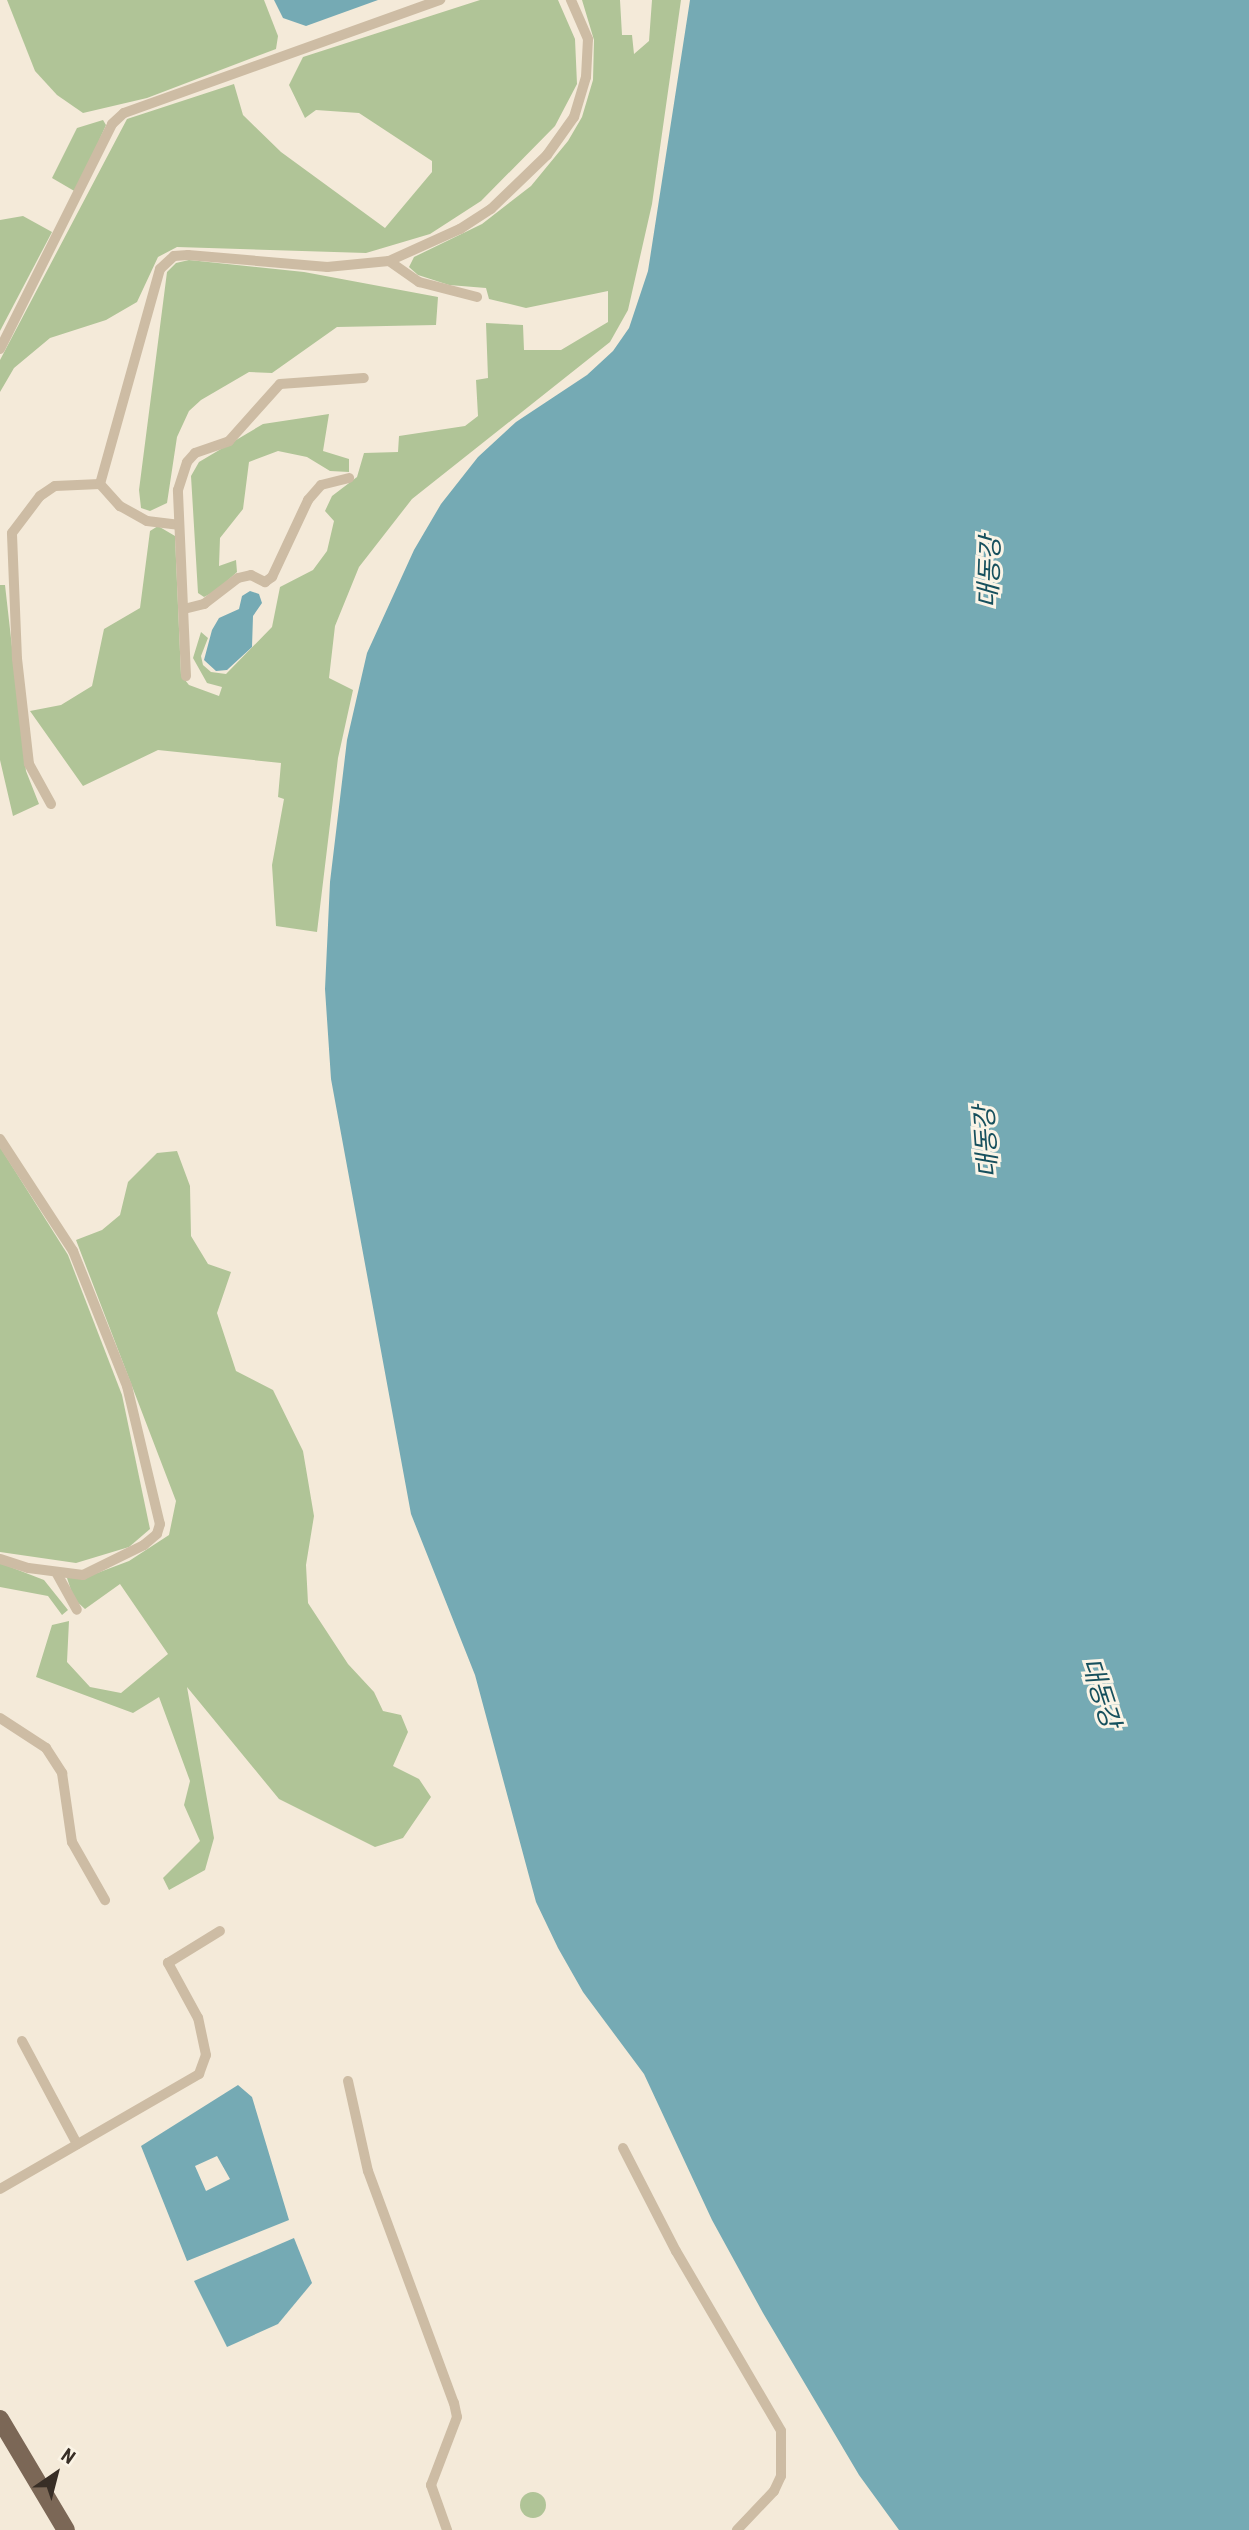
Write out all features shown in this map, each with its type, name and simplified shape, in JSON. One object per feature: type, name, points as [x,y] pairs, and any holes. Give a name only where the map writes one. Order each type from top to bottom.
[{"type":"main road","points":[[0,2419],[65,2530]]},
{"type":"street","points":[[0,349],[112,124],[124,113],[440,0]]},
{"type":"street","points":[[100,484],[160,269],[166,261],[188,255],[327,267],[389,261],[460,229],[491,209],[564,134],[575,117],[588,39],[571,0]]},
{"type":"street","points":[[389,261],[419,282],[477,297]]},
{"type":"street","points":[[186,676],[178,490],[187,462],[195,453],[229,441],[274,387],[364,378]]},
{"type":"street","points":[[184,609],[204,604],[238,578],[251,575],[265,582],[272,577],[308,500],[321,485],[349,478]]},
{"type":"street","points":[[100,484],[120,506],[147,521],[178,524]]},
{"type":"street","points":[[51,804],[29,764],[17,659],[12,533],[40,496],[55,486],[100,484]]},
{"type":"street","points":[[0,1139],[73,1251],[127,1386],[160,1524],[157,1534],[124,1557],[83,1575],[56,1572],[0,1559]]},
{"type":"street","points":[[56,1572],[77,1610]]},
{"type":"street","points":[[0,1718],[46,1748],[62,1773],[72,1842],[105,1900]]},
{"type":"street","points":[[0,2189],[205,2066],[198,2018],[168,1964],[220,1931]]},
{"type":"street","points":[[22,2041],[77,2144]]},
{"type":"street","points":[[348,2081],[368,2171],[456,2410],[453,2432],[431,2485],[436,2510],[447,2530]]},
{"type":"street","points":[[624,2148],[676,2251],[781,2431],[781,2476],[774,2491],[737,2530]]},
{"type":"green space","points":[[7,0],[264,0],[278,36],[276,49],[147,98],[83,113],[57,95],[35,71]]},
{"type":"green space","points":[[480,0],[558,0],[575,39],[577,84],[555,126],[481,201],[430,234],[366,253],[177,247],[158,257],[137,302],[106,320],[50,338],[14,368],[0,392],[0,360],[127,119],[234,84],[243,115],[281,152],[385,228],[432,172],[432,161],[359,113],[316,110],[305,118],[289,85],[303,57]]},
{"type":"green space","points":[[582,0],[620,0],[622,35],[632,35],[634,54],[649,41],[652,0],[681,0],[652,204],[628,310],[610,342],[412,499],[359,567],[335,626],[329,678],[353,690],[338,758],[317,932],[276,926],[272,865],[284,799],[278,797],[281,763],[158,750],[83,786],[30,711],[61,705],[92,686],[104,629],[140,608],[150,531],[158,526],[175,536],[181,675],[189,685],[219,696],[222,687],[207,683],[193,658],[201,632],[208,638],[201,656],[203,665],[211,672],[226,674],[272,627],[280,587],[313,570],[327,551],[334,521],[325,511],[332,496],[357,477],[364,453],[398,452],[399,436],[465,426],[478,416],[476,380],[488,378],[486,323],[523,325],[524,350],[561,350],[608,322],[608,291],[526,308],[489,299],[486,288],[449,285],[418,275],[409,267],[414,257],[482,224],[531,186],[568,141],[582,117],[593,80],[594,40]]},
{"type":"green space","points":[[103,120],[106,125],[76,192],[52,178],[77,128]]},
{"type":"green space","points":[[23,216],[52,232],[0,331],[0,220]]},
{"type":"green space","points":[[189,260],[304,272],[438,297],[436,325],[337,327],[272,373],[249,372],[201,400],[189,411],[177,437],[167,503],[150,511],[141,508],[139,490],[167,272],[176,263]]},
{"type":"green space","points":[[329,414],[323,451],[349,459],[349,472],[330,471],[307,457],[278,451],[249,462],[243,509],[220,538],[219,566],[236,560],[237,572],[216,591],[204,597],[198,593],[191,476],[199,462],[263,424]]},
{"type":"green space","points":[[0,585],[5,585],[26,771],[39,804],[13,816],[0,760]]},
{"type":"green space","points":[[0,1147],[68,1255],[122,1395],[150,1529],[129,1547],[76,1563],[0,1552]]},
{"type":"green space","points":[[177,1151],[190,1186],[191,1236],[208,1264],[231,1272],[217,1313],[236,1371],[273,1390],[303,1451],[314,1516],[306,1565],[308,1603],[348,1664],[374,1692],[383,1711],[401,1715],[408,1732],[393,1766],[419,1779],[431,1797],[403,1838],[375,1847],[279,1799],[187,1687],[214,1838],[205,1870],[169,1890],[163,1878],[200,1841],[184,1805],[190,1781],[159,1697],[133,1713],[36,1677],[52,1625],[69,1621],[67,1662],[90,1687],[121,1693],[168,1654],[120,1584],[85,1609],[74,1599],[67,1578],[84,1578],[129,1561],[169,1535],[176,1501],[76,1240],[102,1230],[120,1215],[128,1182],[157,1153]]},
{"type":"green space","points":[[0,1563],[44,1580],[68,1610],[62,1615],[48,1596],[0,1587]]},
{"type":"green space","points":[[533,2492],[542,2496],[546,2505],[542,2514],[533,2518],[524,2514],[520,2505],[524,2496]]},
{"type":"water","points":[[274,0],[378,0],[306,26],[283,18]]},
{"type":"water","name":"대동강","points":[[690,0],[1249,0],[1249,2530],[899,2530],[859,2475],[763,2313],[712,2220],[644,2074],[583,1992],[558,1948],[536,1902],[475,1675],[411,1514],[331,1079],[325,989],[330,882],[347,740],[367,653],[414,550],[441,504],[478,457],[516,422],[587,375],[613,351],[629,328],[648,271]]},
{"type":"water","points":[[250,591],[259,594],[262,603],[253,616],[252,647],[227,670],[216,671],[204,660],[212,630],[219,618],[239,609],[242,596]]},
{"type":"water","points":[[238,2085],[252,2097],[289,2220],[187,2261],[141,2146]],"holes":[[[217,2156],[230,2179],[206,2191],[195,2166]]]},
{"type":"water","points":[[294,2238],[312,2283],[278,2324],[227,2347],[194,2281]]}]
